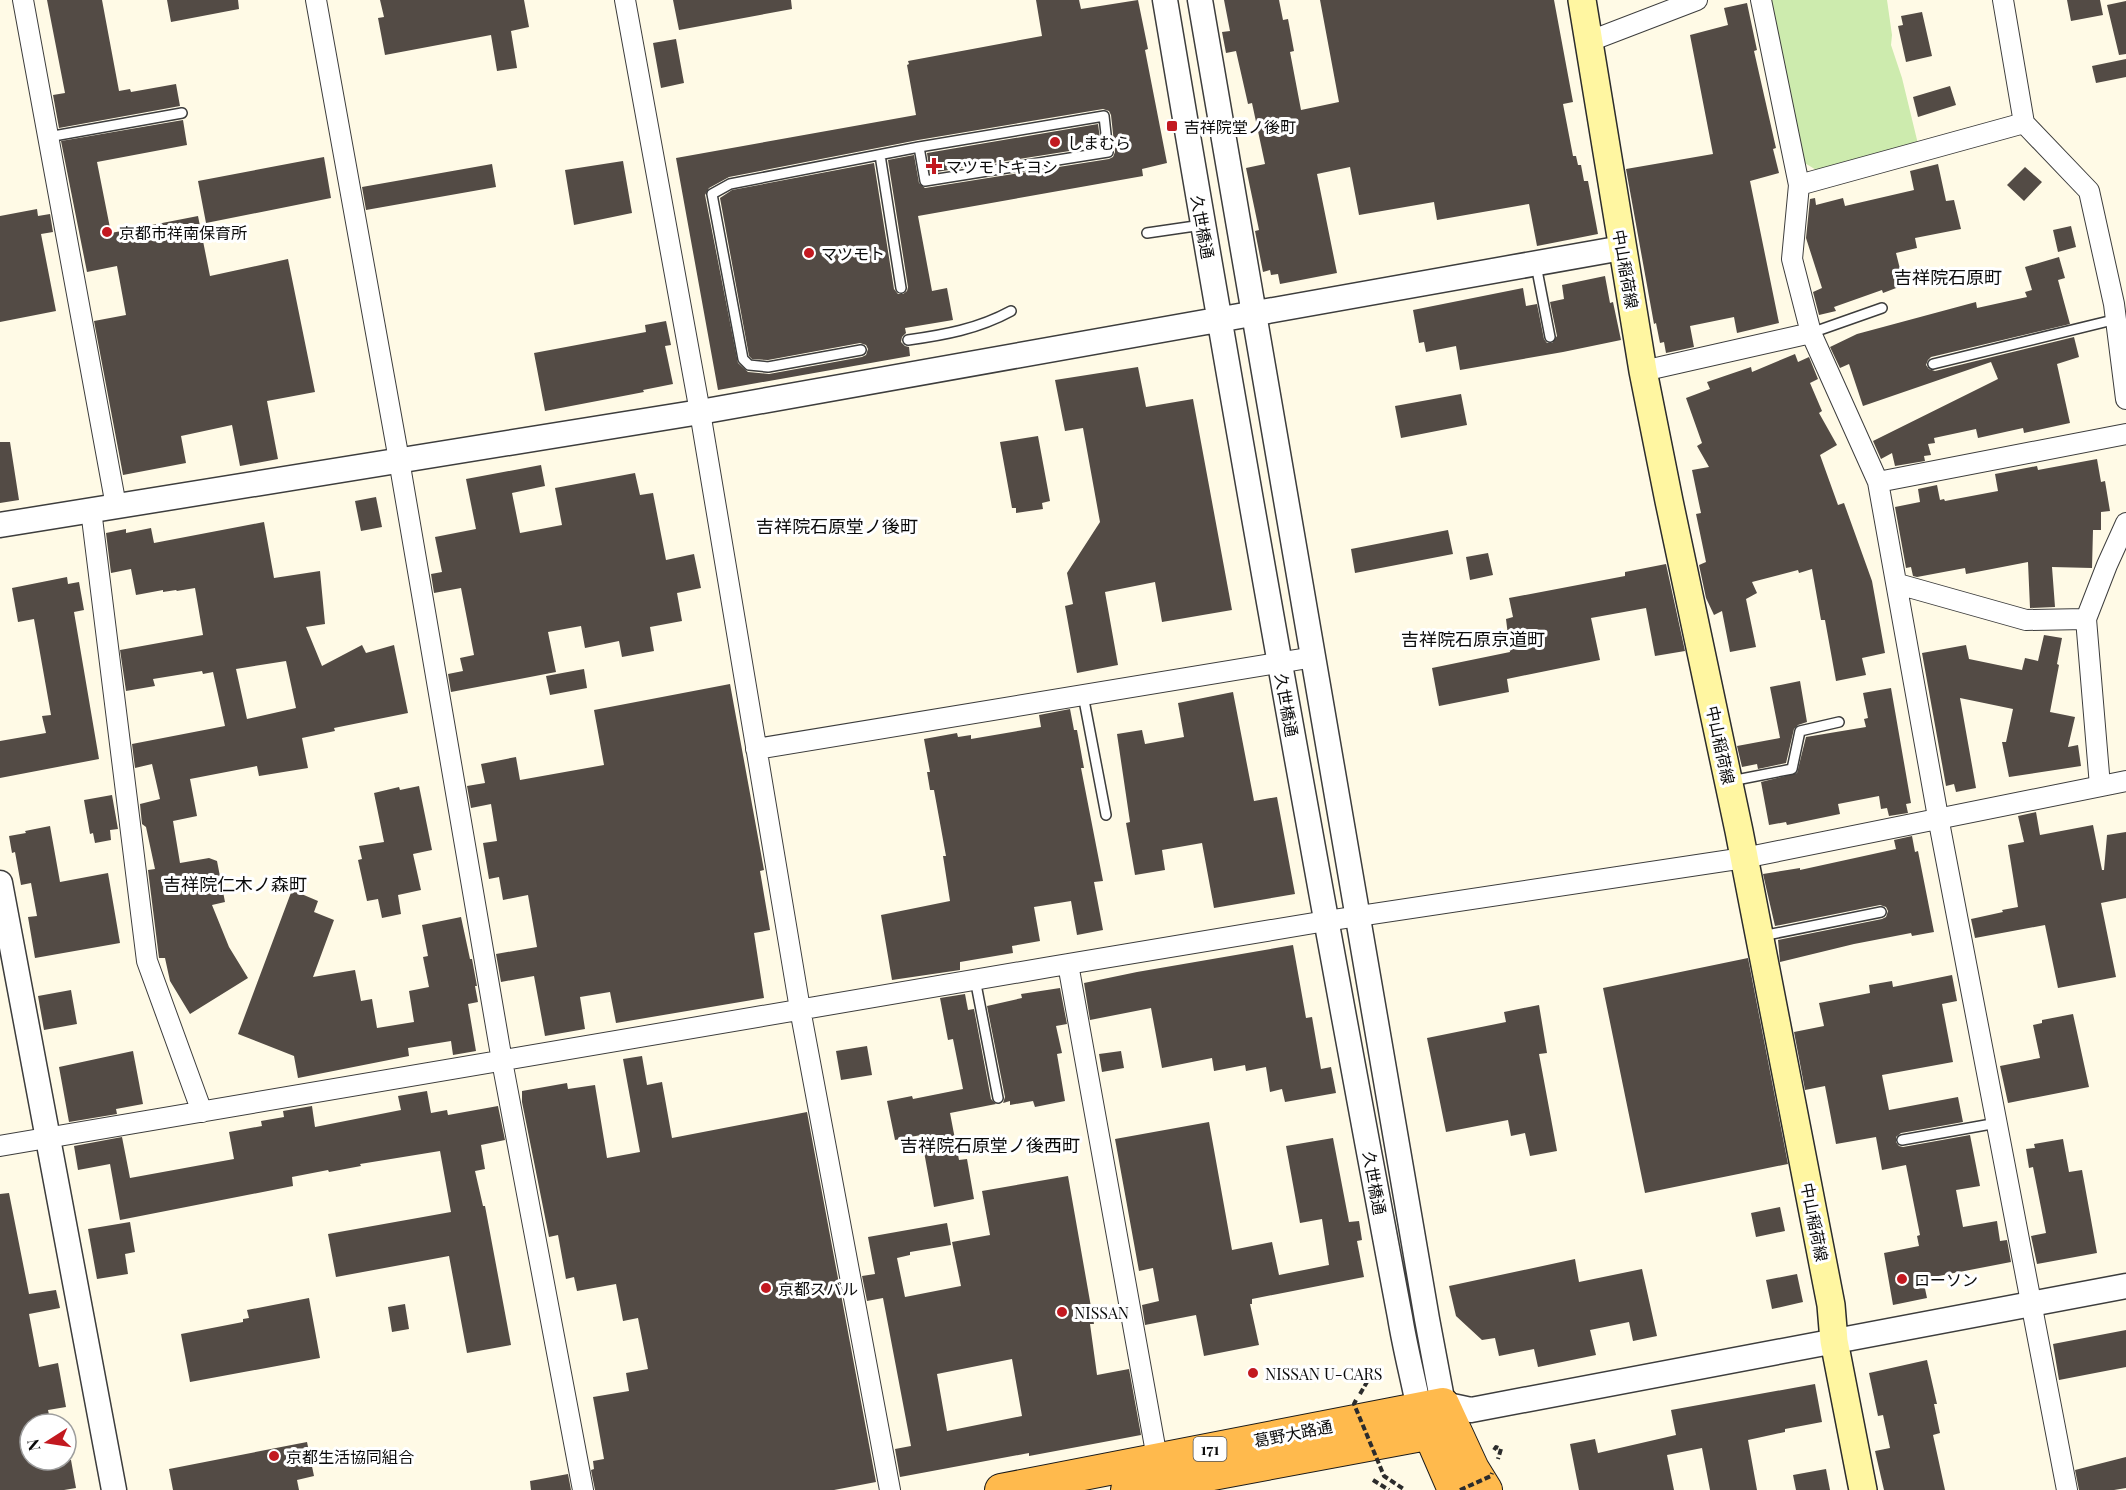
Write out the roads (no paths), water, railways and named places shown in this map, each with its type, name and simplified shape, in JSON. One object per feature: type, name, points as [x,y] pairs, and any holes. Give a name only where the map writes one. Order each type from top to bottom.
[{"type":"highway","name":"葛野大路通","points":[[1005,1490],[1159,1472],[1444,1417]]},
{"type":"highway","points":[[1444,1417],[1473,1469],[1489,1482]]},
{"type":"highway","points":[[1444,1417],[1454,1490]]},
{"type":"highway","name":"葛野大路通","points":[[1127,1490],[1159,1472]]},
{"type":"main road","name":"中山稲荷線","points":[[1582,0],[1643,371],[1760,937],[1829,1293],[1834,1341],[1863,1490]]},
{"type":"street","points":[[23,0],[116,506]]},
{"type":"street","points":[[316,0],[399,460],[502,1061],[583,1490]]},
{"type":"street","points":[[625,0],[700,412],[800,1009],[890,1490]]},
{"type":"street","name":"久世橋通","points":[[1165,0],[1218,319],[1401,1323],[1444,1417]]},
{"type":"street","name":"久世橋通","points":[[1200,0],[1444,1417]]},
{"type":"street","points":[[1590,41],[1697,0]]},
{"type":"street","points":[[1761,0],[1799,185],[1792,259],[1811,333],[1878,482],[1938,817],[2067,1490]]},
{"type":"street","points":[[2003,0],[2024,123],[2089,191],[2119,309],[2126,399]]},
{"type":"street","points":[[1799,185],[2024,123]]},
{"type":"street","points":[[0,525],[700,412],[1622,248]]},
{"type":"street","points":[[1643,371],[1811,333]]},
{"type":"street","points":[[1878,482],[2126,434]]},
{"type":"street","points":[[91,510],[147,961],[202,1112]]},
{"type":"street","points":[[2100,786],[2086,619],[2106,566],[2126,523]]},
{"type":"street","points":[[1898,584],[2026,620],[2086,619]]},
{"type":"street","points":[[756,749],[1314,657]]},
{"type":"street","points":[[0,1146],[1326,921],[1744,858],[1938,817],[2126,781]]},
{"type":"street","points":[[0,884],[114,1490]]},
{"type":"street","points":[[1068,964],[1159,1472]]},
{"type":"street","points":[[1444,1417],[2126,1286]]},
{"type":"lane","points":[[48,137],[182,113]]},
{"type":"lane","points":[[861,350],[768,367],[749,365],[743,359],[712,194],[730,184],[919,147],[1104,116],[1108,152],[925,182],[919,147]]},
{"type":"lane","points":[[880,155],[900,288]]},
{"type":"lane","points":[[1147,233],[1202,225]]},
{"type":"lane","points":[[1536,263],[1550,337]]},
{"type":"lane","points":[[1811,333],[1882,308]]},
{"type":"lane","points":[[1934,364],[2119,309]]},
{"type":"lane","points":[[908,340],[952,334],[994,320],[1011,311]]},
{"type":"lane","points":[[1083,695],[1106,815]]},
{"type":"lane","points":[[1729,782],[1792,769],[1800,731],[1839,722]]},
{"type":"lane","points":[[1760,937],[1881,912]]},
{"type":"lane","points":[[975,979],[998,1098]]},
{"type":"lane","points":[[1902,1140],[1997,1123]]},
{"type":"place","name":"吉祥院堂ノ後町","points":[[1172,126]]},
{"type":"place","name":"しまむら","points":[[1055,142]]},
{"type":"place","name":"マツモトキヨシ","points":[[934,166]]},
{"type":"place","name":"京都市祥南保育所","points":[[107,232]]},
{"type":"place","name":"マツモト","points":[[809,253]]},
{"type":"place","name":"ローソン","points":[[1902,1279]]},
{"type":"place","name":"京都スバル","points":[[766,1288]]},
{"type":"place","name":"NISSAN","points":[[1062,1312]]},
{"type":"place","name":"NISSAN U-CARS","points":[[1253,1373]]},
{"type":"place","name":"京都生活協同組合","points":[[274,1456]]},
{"type":"district","name":"吉祥院石原町","points":[[1948,277]]},
{"type":"district","name":"吉祥院石原堂ノ後町","points":[[837,526]]},
{"type":"district","name":"吉祥院石原京道町","points":[[1473,639]]},
{"type":"district","name":"吉祥院仁木ノ森町","points":[[235,884]]},
{"type":"district","name":"吉祥院石原堂ノ後西町","points":[[990,1145]]}]
